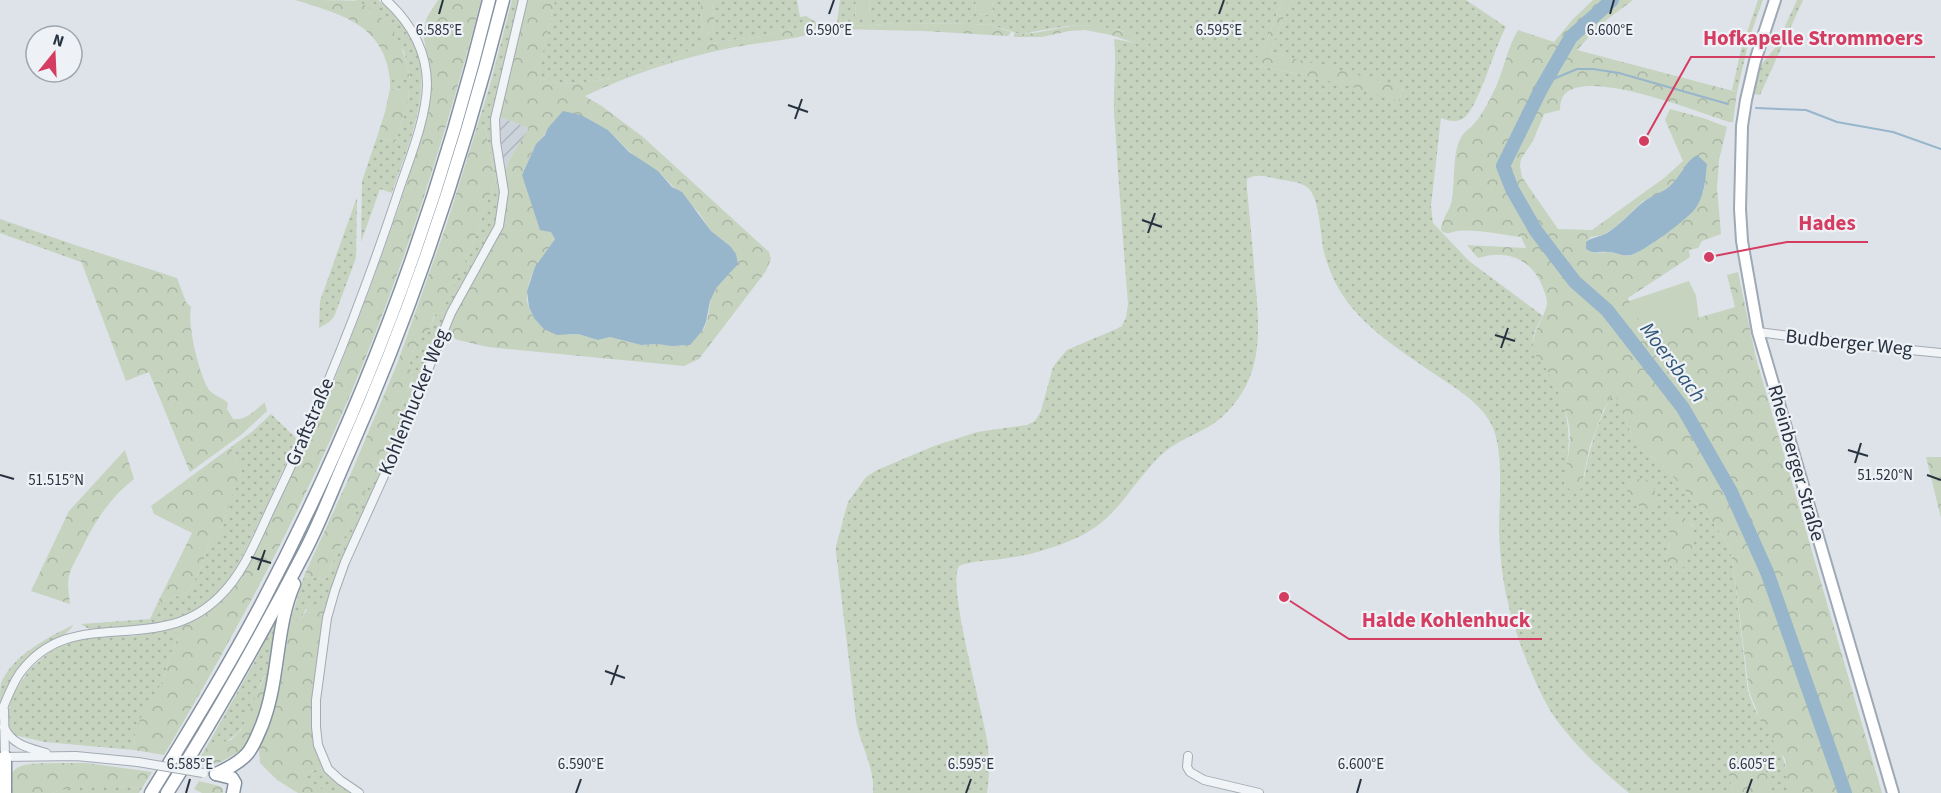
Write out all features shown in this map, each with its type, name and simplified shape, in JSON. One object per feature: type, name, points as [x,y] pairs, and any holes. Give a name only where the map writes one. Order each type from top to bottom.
[{"type":"highway","points":[[151,793],[222,675],[260,606],[304,519],[349,418],[398,297],[427,213],[453,132],[489,0]]},
{"type":"highway","points":[[167,793],[234,682],[302,556],[386,366],[440,218],[467,134],[503,0]]},
{"type":"highway","points":[[216,774],[230,768],[248,752],[258,732],[273,687],[287,604],[319,519]]},
{"type":"highway","points":[[2,757],[5,793]]},
{"type":"highway","points":[[216,774],[232,778],[235,783],[233,793]]},
{"type":"main road","name":"Rheinberger Straße","points":[[1775,0],[1755,61],[1742,126],[1740,208],[1742,241],[1758,332],[1893,793]]},
{"type":"street","name":"Graftstraße","points":[[0,715],[12,687],[26,666],[51,646],[78,635],[164,627],[188,618],[200,612],[223,594],[243,566],[292,464],[347,333],[387,225],[423,112],[427,82],[420,47],[408,24],[386,0]]},
{"type":"street","name":"Kohlenhucker Weg","points":[[359,793],[333,774],[324,762],[318,745],[316,700],[327,618],[334,590],[345,562],[393,456],[451,313],[499,226],[504,192],[496,142],[495,119],[523,0]]},
{"type":"street","name":"Budberger Weg","points":[[1758,332],[1850,344],[1941,352]]},
{"type":"street","name":"Graftstraße","points":[[2,757],[4,705]]},
{"type":"street","points":[[4,727],[9,736],[19,744],[59,756]]},
{"type":"street","points":[[1188,756],[1187,766],[1196,776],[1259,793]]},
{"type":"street","points":[[2,757],[97,757],[216,774]]},
{"type":"shaded area","points":[[500,117],[530,128],[505,170],[499,135]]},
{"type":"green space","points":[[295,0],[357,1],[367,7],[388,25],[399,41],[410,80],[390,79],[386,60],[379,45],[357,24]]},
{"type":"green space","points":[[355,0],[378,0],[401,21],[414,43],[421,67],[421,91],[410,142],[392,193],[380,189],[361,242],[362,181],[377,137],[395,143],[408,102],[409,90],[390,89],[390,79],[410,79],[404,51]]},
{"type":"green space","points":[[438,0],[481,0],[430,179],[367,354],[322,458],[273,559],[164,755],[134,750],[135,733],[144,710],[163,681],[170,655],[178,638],[175,628],[200,617],[211,609],[238,581],[252,558],[328,397],[399,207],[428,113],[431,78],[423,33],[427,17]]},
{"type":"green space","points":[[512,0],[519,0],[491,119],[500,196],[498,214],[490,239],[460,286],[326,610],[306,609],[300,620],[290,622],[304,576],[322,579],[326,577],[383,453],[386,451],[389,436],[413,378],[409,364],[419,338],[429,331],[436,312],[440,316],[471,248],[496,183],[485,127],[476,130]]},
{"type":"green space","points":[[527,0],[555,0],[537,77],[562,84],[618,77],[672,60],[698,45],[817,26],[813,33],[804,36],[735,47],[677,61],[639,73],[585,96],[643,137],[769,252],[771,259],[766,271],[699,359],[684,366],[488,347],[458,340],[451,336],[449,330],[463,297],[502,229],[508,197],[505,170],[529,128],[500,117]],"holes":[[[600,126],[608,130],[636,158],[658,171],[699,213],[711,231],[730,246],[731,272],[714,290],[704,328],[682,346],[641,345],[610,337],[598,340],[578,334],[568,335],[534,318],[529,307],[527,295],[530,280],[537,265],[555,239],[522,175],[534,148],[545,134]]]},
{"type":"green space","points":[[555,0],[700,0],[703,32],[706,35],[712,30],[714,19],[712,0],[797,0],[800,17],[806,16],[816,22],[817,26],[698,45],[672,60],[618,77],[562,84],[537,77]]},
{"type":"green space","points":[[700,0],[712,0],[714,19],[712,30],[706,35],[703,32]]},
{"type":"green space","points":[[840,0],[856,0],[855,17],[869,17],[870,0],[976,0],[975,14],[992,15],[993,0],[1282,0],[1265,45],[1253,65],[1350,84],[1400,101],[1403,88],[1270,52],[1293,0],[1466,0],[1506,27],[1481,90],[1469,112],[1458,121],[1441,118],[1431,206],[1433,223],[1469,261],[1543,316],[1533,342],[1537,355],[1555,382],[1564,406],[1569,444],[1566,470],[1584,479],[1595,433],[1614,391],[1631,433],[1713,522],[1725,540],[1731,554],[1734,571],[1748,692],[1756,712],[1781,751],[1791,793],[1772,793],[1760,755],[1754,749],[1738,753],[1730,763],[1730,777],[1734,793],[1629,793],[1577,745],[1551,712],[1537,686],[1510,611],[1500,549],[1499,451],[1493,428],[1488,419],[1466,395],[1384,338],[1352,308],[1330,270],[1324,252],[1315,200],[1308,188],[1297,183],[1258,176],[1247,179],[1258,335],[1252,370],[1246,386],[1236,401],[1216,422],[1161,455],[1122,502],[1089,531],[1066,542],[1033,553],[959,566],[956,578],[962,624],[988,747],[987,793],[873,793],[870,765],[856,720],[836,552],[848,502],[866,477],[877,470],[934,446],[977,432],[1027,425],[1035,421],[1041,411],[1053,367],[1067,350],[1121,327],[1126,318],[1128,304],[1114,112],[1114,39],[1148,45],[1120,30],[1085,25],[1020,34],[991,25],[975,24],[894,23],[865,26],[837,23]],"holes":[[[1670,517],[1692,524],[1694,536],[1691,547],[1680,569],[1673,568],[1665,558],[1670,542]]]},
{"type":"green space","points":[[856,0],[870,0],[869,17],[855,17]]},
{"type":"green space","points":[[976,0],[993,0],[992,15],[975,14]]},
{"type":"green space","points":[[1282,0],[1293,0],[1270,52],[1403,87],[1400,101],[1290,72],[1252,65],[1265,45]]},
{"type":"green space","points":[[1593,0],[1633,0],[1601,24],[1577,50],[1737,92],[1733,122],[1729,122],[1625,90],[1585,86],[1570,90],[1562,98],[1560,110],[1544,114],[1533,141],[1521,159],[1522,177],[1558,229],[1592,230],[1664,178],[1683,161],[1665,120],[1670,109],[1727,127],[1719,160],[1717,188],[1721,234],[1702,241],[1698,248],[1689,250],[1690,257],[1628,298],[1646,333],[1735,307],[1727,275],[1738,272],[1756,358],[1882,793],[1789,793],[1785,759],[1761,722],[1749,691],[1734,571],[1731,554],[1725,540],[1713,522],[1631,433],[1614,392],[1603,411],[1590,446],[1581,489],[1574,494],[1564,484],[1570,440],[1568,419],[1551,377],[1535,355],[1533,344],[1535,332],[1547,303],[1542,285],[1531,268],[1524,262],[1507,255],[1488,255],[1478,258],[1467,245],[1526,248],[1521,237],[1472,231],[1447,233],[1441,230],[1442,222],[1452,200],[1455,158],[1459,142],[1488,103],[1518,30],[1554,42]],"holes":[[[1683,168],[1705,180],[1704,190],[1694,210],[1652,244],[1629,256],[1608,252],[1594,253],[1586,242],[1591,237],[1603,235],[1617,226],[1643,201],[1670,186],[1677,180]]]},
{"type":"green space","points":[[1758,0],[1763,0],[1750,36],[1737,92],[1732,90],[1741,50]]},
{"type":"green space","points":[[1797,0],[1803,0],[1760,95],[1753,94],[1760,66],[1775,48]]},
{"type":"green space","points":[[837,23],[865,26],[894,23],[975,24],[991,25],[1011,32],[1008,36],[835,29]]},
{"type":"green space","points":[[1085,25],[1130,34],[1153,49],[1111,35],[1085,30],[1042,37],[1014,37],[1014,33],[1032,33]]},
{"type":"green space","points":[[390,89],[409,90],[408,102],[395,143],[377,137]]},
{"type":"green space","points":[[485,127],[496,183],[471,248],[440,316],[435,313],[429,331],[419,338],[409,364],[413,378],[389,436],[391,447],[389,452],[383,453],[326,577],[322,579],[304,576],[397,364],[447,223],[476,130]]},
{"type":"green space","points":[[357,197],[356,258],[334,317],[319,328],[320,301]]},
{"type":"green space","points":[[0,219],[75,245],[81,262],[0,233]]},
{"type":"green space","points":[[75,245],[177,278],[186,302],[191,307],[195,349],[201,373],[209,390],[228,403],[227,409],[233,419],[246,417],[265,403],[267,411],[241,435],[190,472],[149,372],[126,381]]},
{"type":"green space","points":[[1689,281],[1696,296],[1699,318],[1646,334],[1629,301]]},
{"type":"green space","points":[[271,414],[297,439],[245,552],[215,596],[186,616],[158,624],[89,629],[81,624],[150,619],[157,604],[188,592],[201,568],[210,541],[220,532],[236,482],[242,472],[231,447]]},
{"type":"green space","points":[[231,447],[242,472],[236,483],[220,532],[210,541],[201,568],[188,592],[157,604],[192,533],[154,514],[151,506]]},
{"type":"green space","points":[[125,450],[134,479],[103,511],[74,563],[68,579],[70,604],[31,591],[69,511]]},
{"type":"green space","points":[[1926,457],[1941,457],[1941,518]]},
{"type":"green space","points":[[1636,479],[1651,481],[1657,497],[1652,509],[1640,506],[1628,492],[1626,488]]},
{"type":"green space","points":[[1677,514],[1685,518],[1694,530],[1694,543],[1685,566],[1680,569],[1673,568],[1665,558],[1670,542],[1670,517]]},
{"type":"green space","points":[[311,604],[319,605],[326,610],[315,745],[321,762],[320,768],[306,774],[305,777],[327,793],[298,793],[277,780],[260,763],[259,750],[281,683],[290,622],[300,620]]},
{"type":"green space","points":[[283,606],[271,680],[265,675],[247,721],[235,736],[227,741],[207,746],[255,661]]},
{"type":"green space","points":[[73,625],[67,633],[43,646],[26,660],[11,679],[0,702],[1,683],[14,664],[32,648]]},
{"type":"green space","points":[[175,628],[178,638],[170,655],[163,681],[135,733],[134,750],[45,742],[19,736],[16,738],[8,724],[13,694],[30,669],[47,654],[78,639],[114,635],[133,636]]},
{"type":"green space","points":[[265,675],[270,676],[271,680],[253,735],[244,749],[219,763],[211,765],[197,762],[207,746],[231,740],[241,730]]},
{"type":"green space","points":[[1745,749],[1755,749],[1760,755],[1772,793],[1734,793],[1729,773],[1730,762],[1733,757]]},
{"type":"green space","points":[[321,762],[324,769],[354,793],[327,793],[305,778],[306,774],[320,768]]},
{"type":"green space","points":[[87,763],[152,772],[142,788],[87,786],[52,793],[9,793],[11,775],[15,769],[32,764]]},
{"type":"green space","points":[[199,781],[220,786],[223,793],[202,793],[194,789]]},
{"type":"green space","points":[[87,786],[142,788],[139,793],[52,793],[65,788]]},
{"type":"water","points":[[563,111],[581,115],[608,130],[629,152],[658,171],[672,187],[682,192],[711,231],[730,246],[736,254],[738,264],[716,288],[702,331],[690,345],[641,345],[610,337],[598,340],[578,334],[557,335],[544,329],[534,318],[529,307],[527,291],[535,267],[555,239],[551,232],[540,230],[522,175],[536,144]]},
{"type":"water","points":[[1697,155],[1707,164],[1704,188],[1695,209],[1683,221],[1631,255],[1594,252],[1586,249],[1586,242],[1607,233],[1645,201],[1670,186]]},
{"type":"waterway","name":"Moersbach","points":[[1612,0],[1571,37],[1541,89],[1503,166],[1512,189],[1536,231],[1575,282],[1607,310],[1683,408],[1731,492],[1767,572],[1845,793]]},
{"type":"waterway","points":[[1544,83],[1577,69],[1593,69],[1619,73],[1728,104]]},
{"type":"waterway","points":[[1756,108],[1806,110],[1837,122],[1893,132],[1941,149]]},
{"type":"place","name":"Hofkapelle Strommoers","points":[[1644,141]]},
{"type":"place","name":"Hades","points":[[1709,257]]},
{"type":"place","name":"Halde Kohlenhuck","points":[[1284,597]]}]
